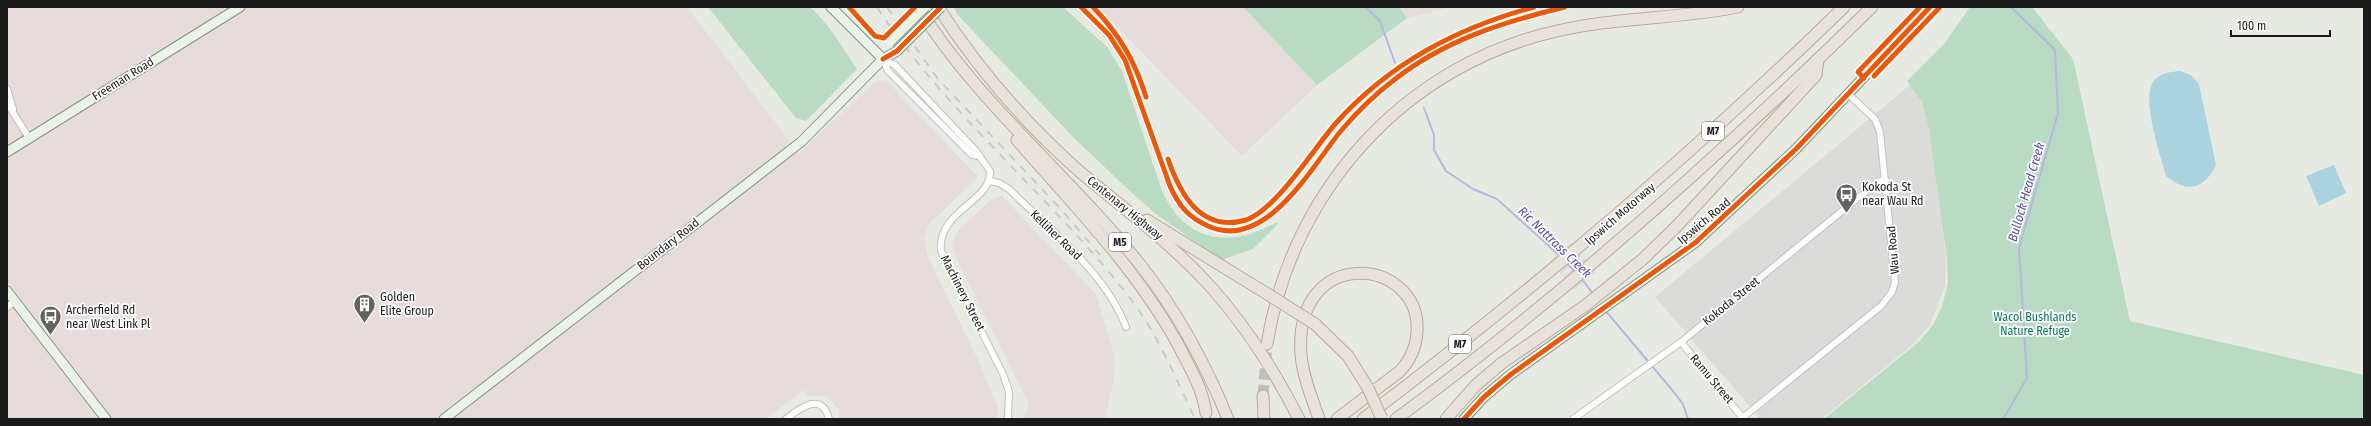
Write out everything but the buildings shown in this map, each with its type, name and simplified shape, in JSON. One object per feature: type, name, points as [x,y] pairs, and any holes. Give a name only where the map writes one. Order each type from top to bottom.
[{"type":"highway","name":"Centenary Highway","points":[[918,7],[950,53],[979,89],[1142,267],[1190,338],[1228,419]]},
{"type":"highway","name":"Centenary Highway","points":[[938,7],[986,74],[1023,118],[1080,171],[1171,246],[1225,303],[1259,350],[1299,419]]},
{"type":"highway","points":[[1267,344],[1273,312],[1286,269],[1312,213],[1340,169],[1374,131],[1412,98],[1473,60],[1535,36],[1579,27],[1696,14],[1738,7]]},
{"type":"highway","name":"Ipswich Motorway","points":[[1363,419],[1556,268],[1702,141],[1844,7]]},
{"type":"highway","name":"Ipswich Motorway","points":[[1396,419],[1568,284],[1590,265],[1727,146],[1872,7]]},
{"type":"highway","points":[[1446,419],[1476,385],[1502,362],[1586,305],[1611,286],[1677,226],[1816,75],[1818,60]]},
{"type":"highway","points":[[979,89],[983,102],[1115,254],[1139,284],[1181,350],[1199,387],[1206,413]]},
{"type":"highway","points":[[1135,216],[1154,222],[1214,263],[1315,324],[1348,356],[1368,388],[1382,419]]},
{"type":"highway","points":[[1319,419],[1304,369],[1302,355],[1302,326],[1306,311],[1316,292],[1332,280],[1351,274],[1377,275],[1402,290],[1413,307],[1417,328],[1414,350],[1405,366],[1337,419]]},
{"type":"highway","points":[[1263,396],[1264,419]]},
{"type":"street","name":"Freeman Road","points":[[7,152],[240,7]]},
{"type":"street","points":[[831,7],[883,59],[888,71],[972,155],[978,156],[990,171],[989,181]]},
{"type":"street","name":"Boundary Road","points":[[883,59],[890,42],[925,7]]},
{"type":"street","name":"Boundary Road","points":[[444,419],[800,142],[883,59],[897,51],[941,7]]},
{"type":"street","points":[[1081,7],[1109,35],[1125,60],[1170,186],[1185,212],[1197,221],[1214,228],[1231,230],[1254,226],[1278,210],[1363,107],[1395,79],[1432,54],[1477,32],[1518,18],[1565,7]]},
{"type":"street","name":"Ipswich Road","points":[[1464,419],[1484,397],[1510,375],[1702,237],[1796,150],[1930,7]]},
{"type":"street","points":[[7,89],[16,116]]},
{"type":"street","name":"Wau Road","points":[[1742,418],[1881,306],[1892,292],[1896,273],[1880,132],[1875,119],[1848,94]]},
{"type":"street","points":[[7,103],[29,138]]},
{"type":"street","name":"Kokoda Street","points":[[1573,419],[1681,342],[1879,181],[1886,180]]},
{"type":"street","name":"Kelliher Road","points":[[989,181],[999,183],[1009,189],[1092,270],[1122,317],[1126,327]]},
{"type":"street","name":"Machinery Street","points":[[989,181],[947,224],[941,234],[940,242],[941,251],[1003,374],[1009,392],[1008,419]]},
{"type":"street","points":[[7,291],[11,304],[106,419]]},
{"type":"street","name":"Ramu Street","points":[[1681,342],[1742,418]]},
{"type":"street","points":[[786,419],[810,404],[819,404],[827,410],[829,419]]},
{"type":"shaded area","points":[[7,7],[687,7],[799,153],[875,82],[886,80],[978,177],[929,224],[924,238],[928,257],[981,366],[999,410],[996,419],[839,419],[839,410],[827,396],[807,396],[803,390],[766,419],[7,419]]},
{"type":"shaded area","points":[[1098,7],[1243,7],[1317,85],[1242,156]]},
{"type":"shaded area","points":[[1399,7],[1454,7],[1407,18]]},
{"type":"shaded area","points":[[2180,71],[2191,75],[2199,84],[2216,165],[2201,184],[2188,187],[2174,182],[2166,176],[2153,128],[2149,101],[2150,90],[2155,79],[2161,75]]},
{"type":"shaded area","points":[[1911,84],[1931,119],[1946,261],[1945,286],[1930,325],[1913,344],[1822,419],[1757,419],[1758,416],[1655,297]]},
{"type":"shaded area","points":[[2334,165],[2346,193],[2319,206],[2306,176]]},
{"type":"shaded area","points":[[1002,196],[1096,294],[1115,358],[1114,379],[1105,419],[1023,419],[1029,404],[957,260],[952,243],[958,230],[992,199]]},
{"type":"green space","points":[[708,7],[810,7],[830,29],[857,69],[806,121],[796,118]]},
{"type":"green space","points":[[954,7],[1063,7],[1107,47],[1122,71],[1162,191],[1172,208],[1183,222],[1197,231],[1211,236],[1226,238],[1243,236],[1260,231],[1277,222],[1278,224],[1253,249],[1221,260],[1156,214],[1133,194],[1073,137],[957,14]]},
{"type":"green space","points":[[1243,7],[1399,7],[1407,18],[1317,85]]},
{"type":"green space","name":"Wacol Bushlands Nature Refuge","points":[[1970,7],[2032,7],[2073,59],[2130,321],[2364,375],[2364,419],[1824,419],[1920,341],[1933,325],[1942,307],[1948,283],[1947,259],[1929,128],[1922,102],[1907,81],[1944,44]]},
{"type":"pier","points":[[1571,243],[1582,256],[1561,274],[1550,261]]},
{"type":"pier","points":[[1585,258],[1596,272],[1574,290],[1563,277]]},
{"type":"waterway","name":"Ric Nattrass Creek","points":[[1366,7],[1380,21],[1395,63]]},
{"type":"waterway","name":"Bullock Head Creek","points":[[2003,419],[2027,378],[2019,248],[2058,113],[2055,50],[2011,7]]},
{"type":"waterway","name":"Ric Nattrass Creek","points":[[1424,108],[1434,135],[1434,150],[1446,171],[1473,189],[1497,199],[1561,257]]},
{"type":"waterway","name":"Ric Nattrass Creek","points":[[1566,262],[1576,273]]},
{"type":"waterway","name":"Ric Nattrass Creek","points":[[1581,278],[1594,295]]},
{"type":"waterway","name":"Ric Nattrass Creek","points":[[1605,310],[1683,404],[1688,419]]},
{"type":"tunnel","points":[[1263,396],[1267,344]]},
{"type":"railway","points":[[877,7],[934,83],[1064,222],[1127,294],[1156,338],[1195,419]]},
{"type":"railway","points":[[887,7],[938,79],[1059,207],[1100,255]]},
{"type":"cycle path","points":[[849,7],[875,36],[884,38],[915,7]]},
{"type":"cycle path","points":[[883,59],[897,51],[941,7]]},
{"type":"cycle path","points":[[1081,7],[1109,35],[1125,60],[1170,186],[1177,199],[1185,210],[1201,223],[1229,231],[1249,227],[1267,217],[1284,202],[1301,184],[1352,118],[1379,92],[1413,66],[1454,43],[1475,34],[1519,19],[1565,7]]},
{"type":"cycle path","points":[[1093,7],[1111,27],[1125,49],[1137,72],[1146,97]]},
{"type":"cycle path","points":[[1168,159],[1186,197],[1195,208],[1205,216],[1217,221],[1230,223],[1246,220],[1258,214],[1270,204],[1282,192],[1336,123],[1357,102],[1402,65],[1426,50],[1452,37],[1478,26],[1534,7]]},
{"type":"cycle path","points":[[1864,78],[1858,72],[1920,7]]},
{"type":"cycle path","points":[[1464,419],[1484,397],[1510,375],[1696,242],[1796,149],[1930,7]]},
{"type":"cycle path","points":[[1874,76],[1940,7]]},
{"type":"place","name":"Kokoda St near Wau Rd","points":[[1846,214]]},
{"type":"place","name":"Golden Elite Group","points":[[365,324]]},
{"type":"place","name":"Archerfield Rd near West Link Pl","points":[[51,336]]}]
